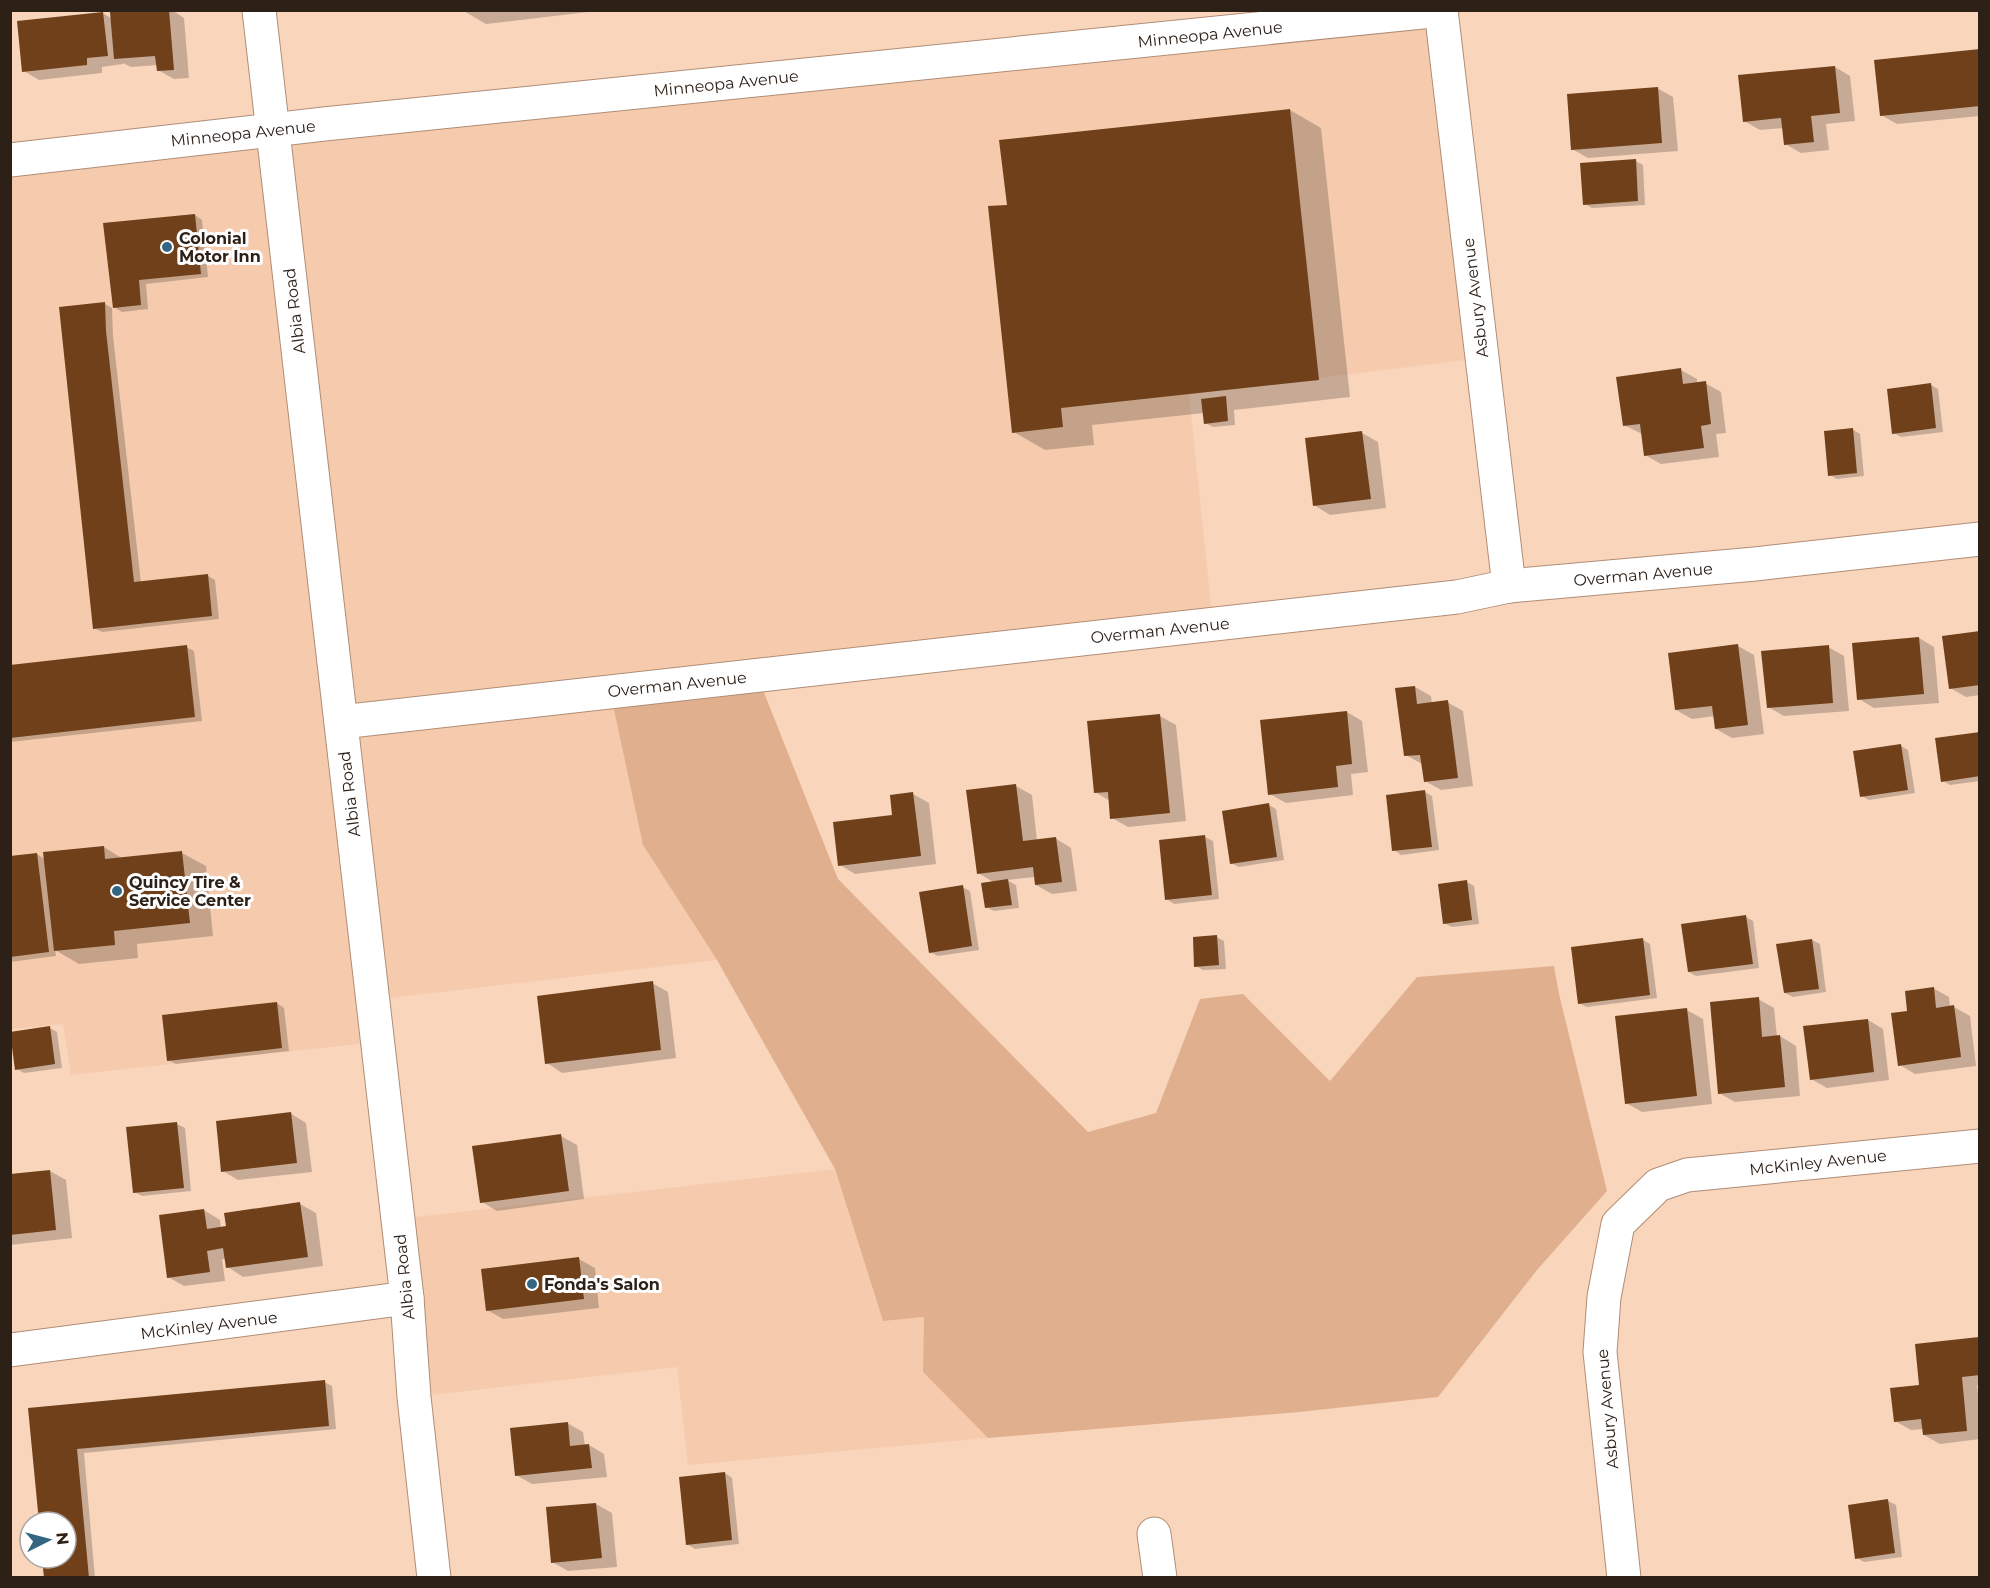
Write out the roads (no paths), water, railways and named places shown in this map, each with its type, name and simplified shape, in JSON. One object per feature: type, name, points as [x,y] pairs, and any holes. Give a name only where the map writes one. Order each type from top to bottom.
[{"type":"street","name":"Albia Road","points":[[259,10],[407,1298],[414,1397],[434,1578]]},
{"type":"street","name":"Minneopa Avenue","points":[[10,160],[273,129],[1441,11]]},
{"type":"street","name":"Asbury Avenue","points":[[1441,11],[1509,586]]},
{"type":"street","name":"Overman Avenue","points":[[341,722],[1457,597],[1509,586],[1755,564],[1980,539]]},
{"type":"street","name":"McKinley Avenue","points":[[1658,1185],[1687,1175],[1980,1146]]},
{"type":"street","name":"Asbury Avenue","points":[[1624,1578],[1600,1352],[1603,1308],[1618,1224],[1658,1185]]},
{"type":"street","name":"McKinley Avenue","points":[[10,1350],[407,1298]]},
{"type":"street","points":[[1154,1534],[1160,1578]]},
{"type":"place","name":"Colonial Motor Inn","points":[[167,247]]},
{"type":"place","name":"Quincy Tire & Service Center","points":[[117,891]]},
{"type":"place","name":"Fonda's Salon","points":[[532,1284]]}]
